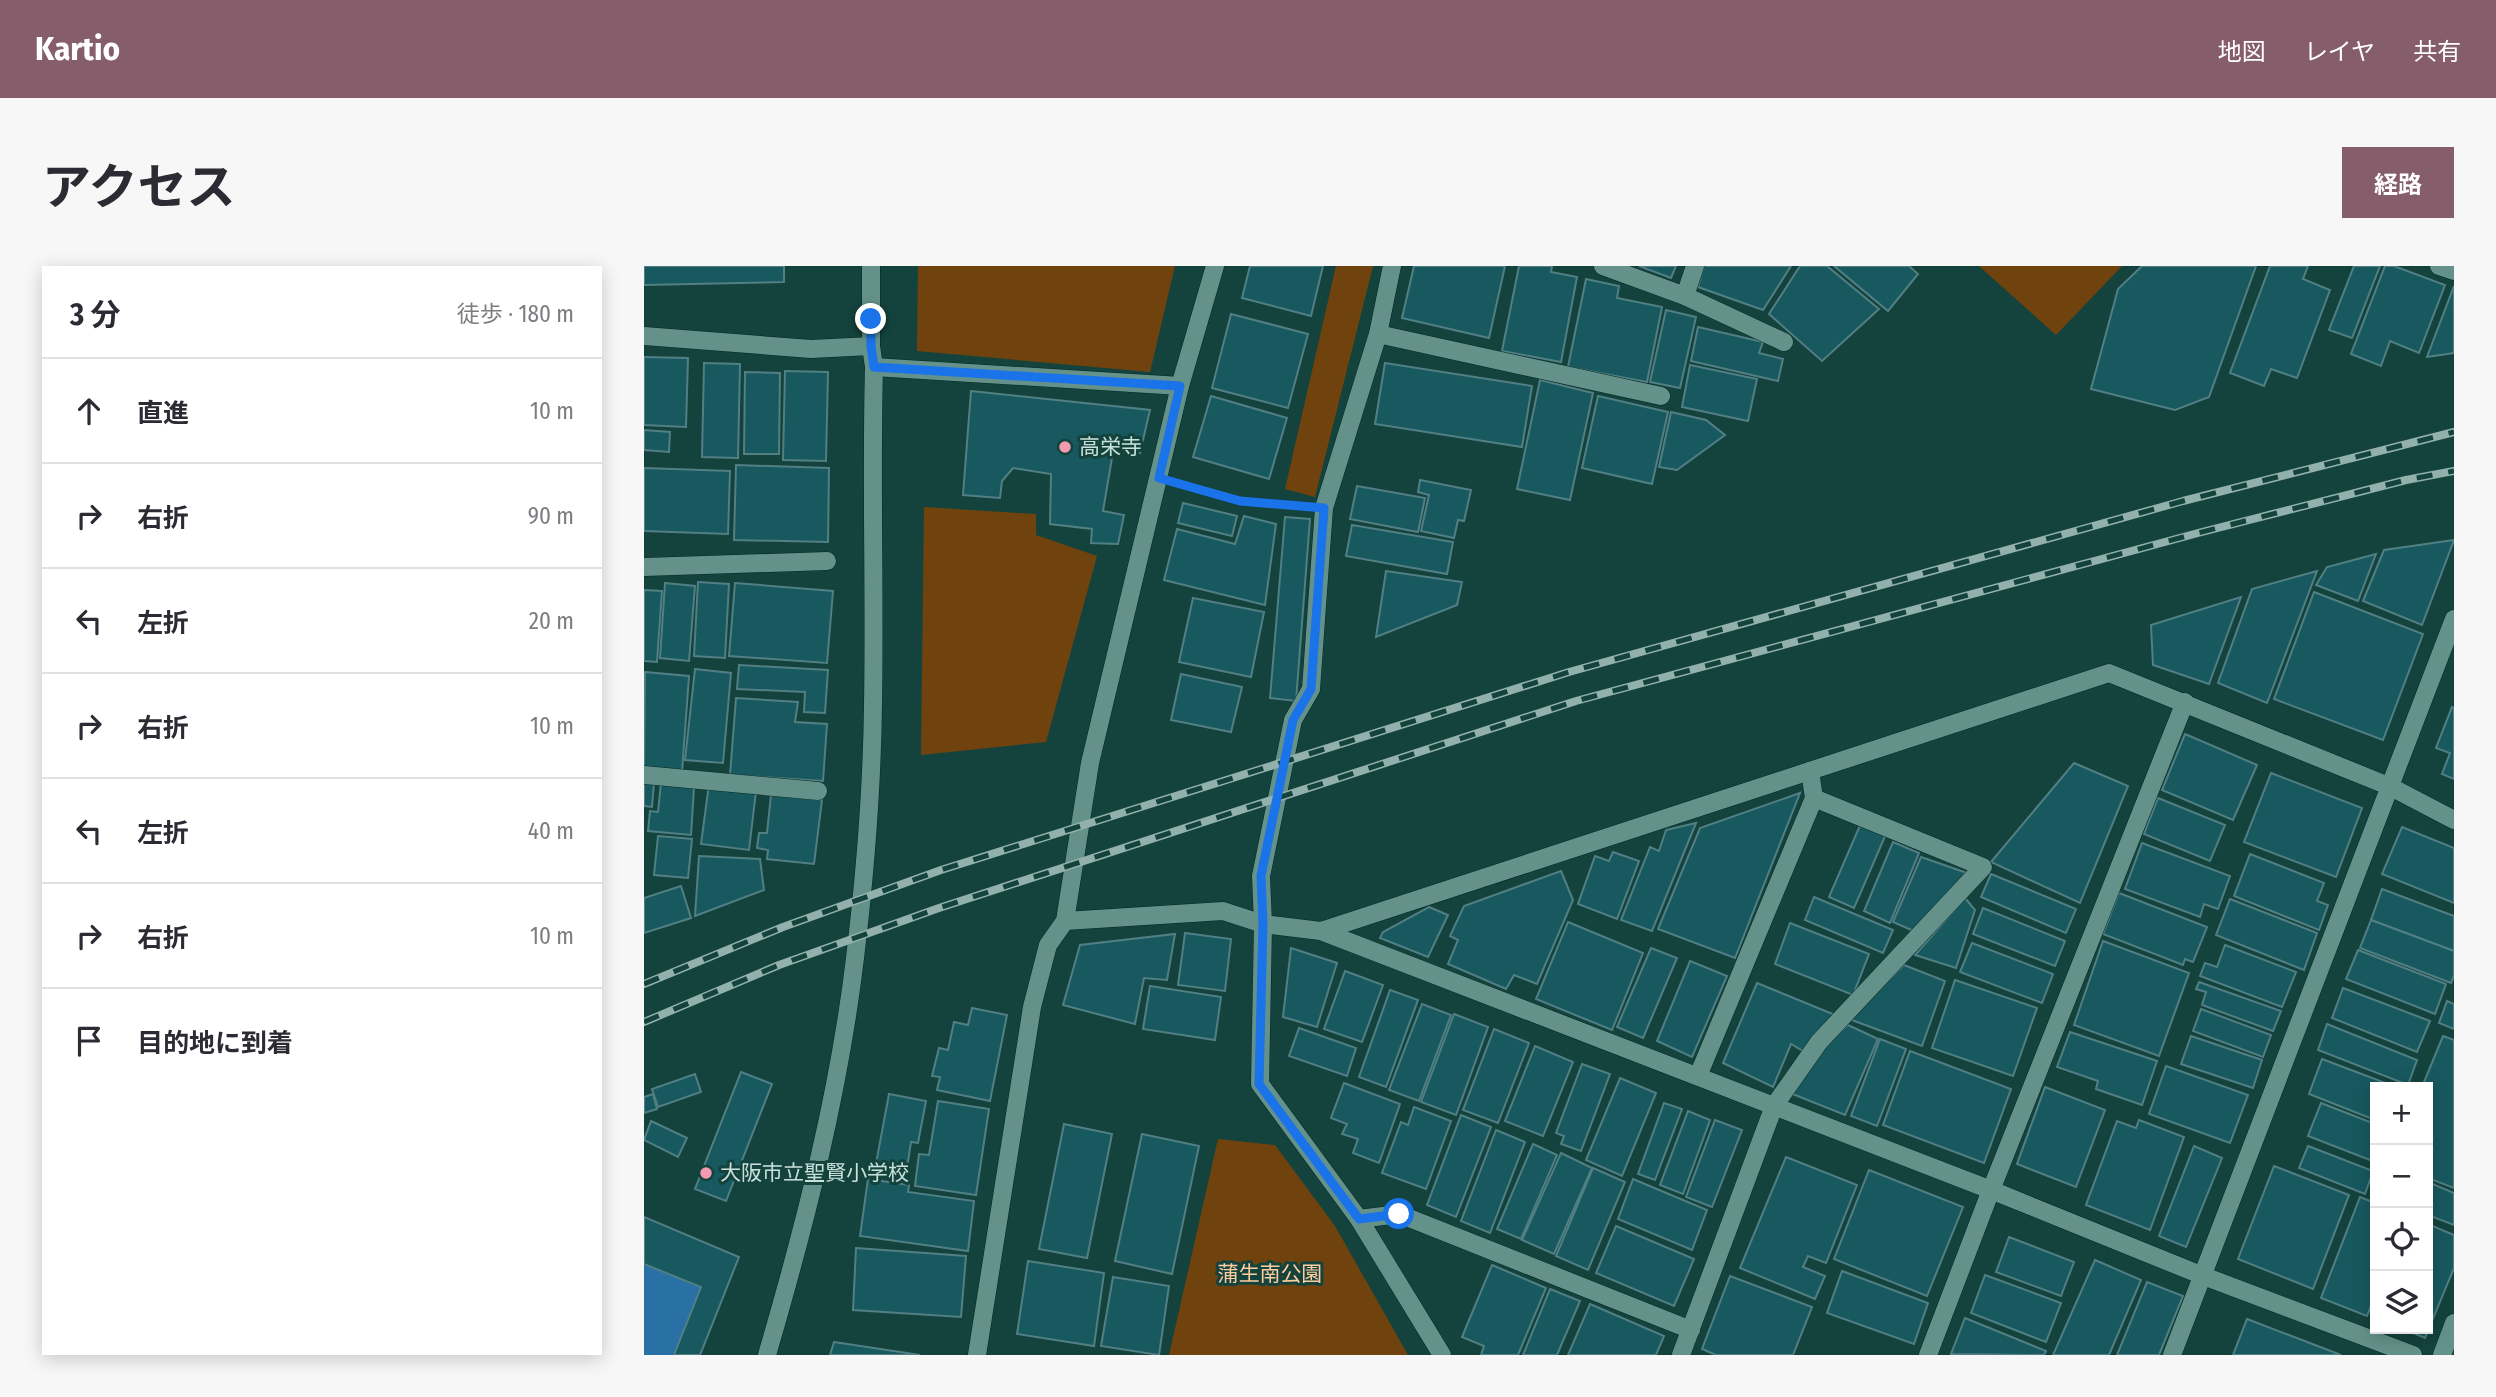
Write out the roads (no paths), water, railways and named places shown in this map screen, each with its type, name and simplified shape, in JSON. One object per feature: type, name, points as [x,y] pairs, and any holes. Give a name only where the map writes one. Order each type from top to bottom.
[{"type":"street","points":[[767,1355],[809,1208],[833,1093],[855,959],[867,824],[873,708],[872,266]]},
{"type":"street","points":[[977,1355],[1032,1007],[1048,944],[1065,921],[1090,764],[1180,386],[1215,266]]},
{"type":"street","points":[[1392,266],[1378,334],[1324,508],[1311,689],[1293,720],[1263,863],[1259,1084],[1359,1219],[1442,1355]]},
{"type":"street","points":[[1603,266],[1685,296],[1784,342]]},
{"type":"street","points":[[1685,296],[1695,266]]},
{"type":"street","points":[[2439,266],[2454,271]]},
{"type":"street","points":[[1378,334],[1661,396]]},
{"type":"street","points":[[644,336],[811,349],[871,346]]},
{"type":"street","points":[[874,367],[1180,386]]},
{"type":"street","points":[[644,567],[827,561]]},
{"type":"street","points":[[2172,1355],[2454,619]]},
{"type":"street","points":[[1321,931],[2109,673],[2391,787],[2454,820]]},
{"type":"street","points":[[1928,1355],[2185,702]]},
{"type":"street","points":[[1698,1076],[1814,798],[1810,771]]},
{"type":"street","points":[[644,775],[818,791]]},
{"type":"street","points":[[1681,1355],[1774,1106],[1819,1042],[1983,867],[1814,798]]},
{"type":"street","points":[[1065,921],[1223,911],[1263,924],[1321,931],[1991,1190],[2201,1275],[2413,1355]]},
{"type":"street","points":[[1359,1219],[1399,1214],[1690,1330]]},
{"type":"street","points":[[2442,1355],[2454,1322]]},
{"type":"water","points":[[644,1264],[701,1287],[674,1355],[644,1355]]},
{"type":"railway","points":[[644,984],[783,927],[941,870],[1569,672],[2183,501],[2454,432]]},
{"type":"railway","points":[[644,1022],[779,965],[939,908],[1576,701],[2198,533],[2406,480],[2454,471]]},
{"type":"place","name":"高栄寺","points":[[1065,447]]},
{"type":"place","name":"大阪市立聖賢小学校","points":[[706,1173]]},
{"type":"park label","name":"蒲生南公園","points":[[1270,1274]]}]
